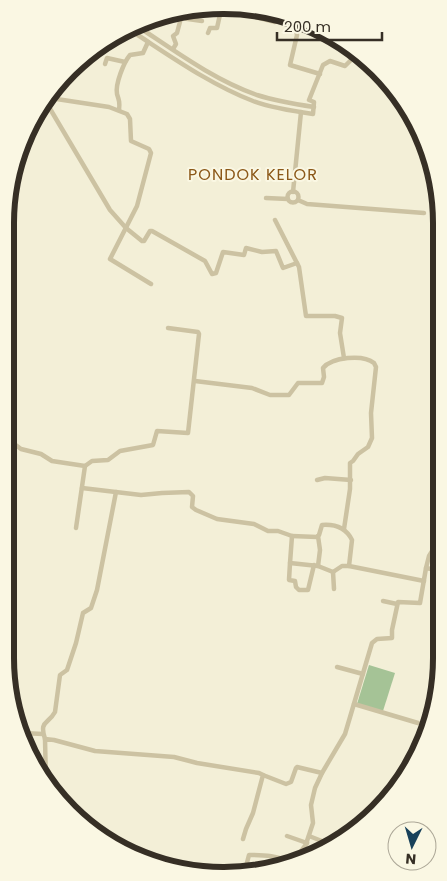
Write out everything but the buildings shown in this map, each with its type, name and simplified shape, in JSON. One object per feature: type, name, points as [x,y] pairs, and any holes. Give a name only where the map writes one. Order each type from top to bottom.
[{"type":"street","points":[[208,33],[210,28],[217,28],[220,14]]},
{"type":"street","points":[[250,16],[275,22],[278,21]]},
{"type":"street","points":[[173,50],[176,44],[174,36],[177,33],[181,18]]},
{"type":"street","points":[[182,18],[202,21]]},
{"type":"street","points":[[296,27],[297,35],[290,65],[320,74]]},
{"type":"street","points":[[142,30],[226,81],[255,94],[278,101],[314,107]]},
{"type":"street","points":[[134,34],[223,87],[253,101],[277,108],[313,114],[314,102],[309,100],[323,66],[330,61],[344,66],[352,58]]},
{"type":"street","points":[[119,110],[120,102],[117,91],[125,62],[130,54],[143,53],[148,42]]},
{"type":"street","points":[[105,64],[107,58],[125,62]]},
{"type":"street","points":[[223,87],[226,81]]},
{"type":"street","points":[[55,99],[119,110],[130,116],[131,141],[146,147],[151,153],[137,206],[110,258],[110,260],[151,284]]},
{"type":"street","points":[[288,200],[288,196],[293,192],[302,106]]},
{"type":"street","points":[[49,107],[102,197],[126,228],[143,242],[150,230],[205,261],[212,274],[215,274],[223,252],[244,255],[246,248],[262,252],[276,250],[283,268],[298,264]]},
{"type":"street","points":[[293,192],[298,196],[298,200],[306,204],[424,213]]},
{"type":"street","points":[[266,198],[288,200],[291,202],[298,200]]},
{"type":"street","points":[[274,220],[298,264],[302,276],[306,316],[335,316],[342,318],[340,333],[344,358]]},
{"type":"street","points":[[14,443],[22,449],[41,454],[52,461],[85,466],[92,462],[108,460],[122,451],[152,445],[157,431],[188,434],[199,333],[168,328]]},
{"type":"street","points":[[195,381],[253,388],[272,395],[289,395],[298,383],[322,383],[324,366],[331,361],[344,358],[371,360],[376,367],[371,413],[372,438],[368,448],[358,454],[350,463],[351,480],[344,529]]},
{"type":"street","points":[[76,528],[85,466]]},
{"type":"street","points":[[317,480],[334,478],[351,480]]},
{"type":"street","points":[[82,488],[141,495],[189,492],[193,496],[193,509],[217,519],[254,524],[268,530],[292,536],[318,536]]},
{"type":"street","points":[[45,767],[44,724],[51,719],[55,712],[60,675],[67,670],[83,613],[91,608],[97,590],[116,492]]},
{"type":"street","points":[[292,536],[289,580],[295,581],[299,590],[308,590],[320,550],[318,536],[322,525],[344,529],[352,540],[349,566]]},
{"type":"street","points":[[383,601],[397,604],[399,601],[420,604],[426,568],[433,550]]},
{"type":"street","points":[[290,563],[316,566],[332,572]]},
{"type":"street","points":[[332,572],[342,566],[349,566],[424,581]]},
{"type":"street","points":[[426,568],[433,569]]},
{"type":"street","points":[[332,572],[334,589]]},
{"type":"street","points":[[300,853],[307,843],[313,822],[311,805],[322,774],[345,734],[372,643],[377,639],[392,638],[397,604]]},
{"type":"street","points":[[337,667],[363,674]]},
{"type":"street","points":[[354,704],[418,723]]},
{"type":"street","points":[[29,734],[95,751],[174,757],[264,775],[289,784],[293,780],[296,768],[298,767],[322,774]]},
{"type":"street","points":[[243,839],[264,775]]},
{"type":"street","points":[[287,836],[307,843]]},
{"type":"street","points":[[309,836],[323,842]]},
{"type":"street","points":[[246,866],[249,855],[264,857],[271,855],[282,859]]},
{"type":"green space","points":[[369,665],[395,673],[383,711],[357,704]]},
{"type":"district","name":"PONDOK KELOR","points":[[253,174]]}]
